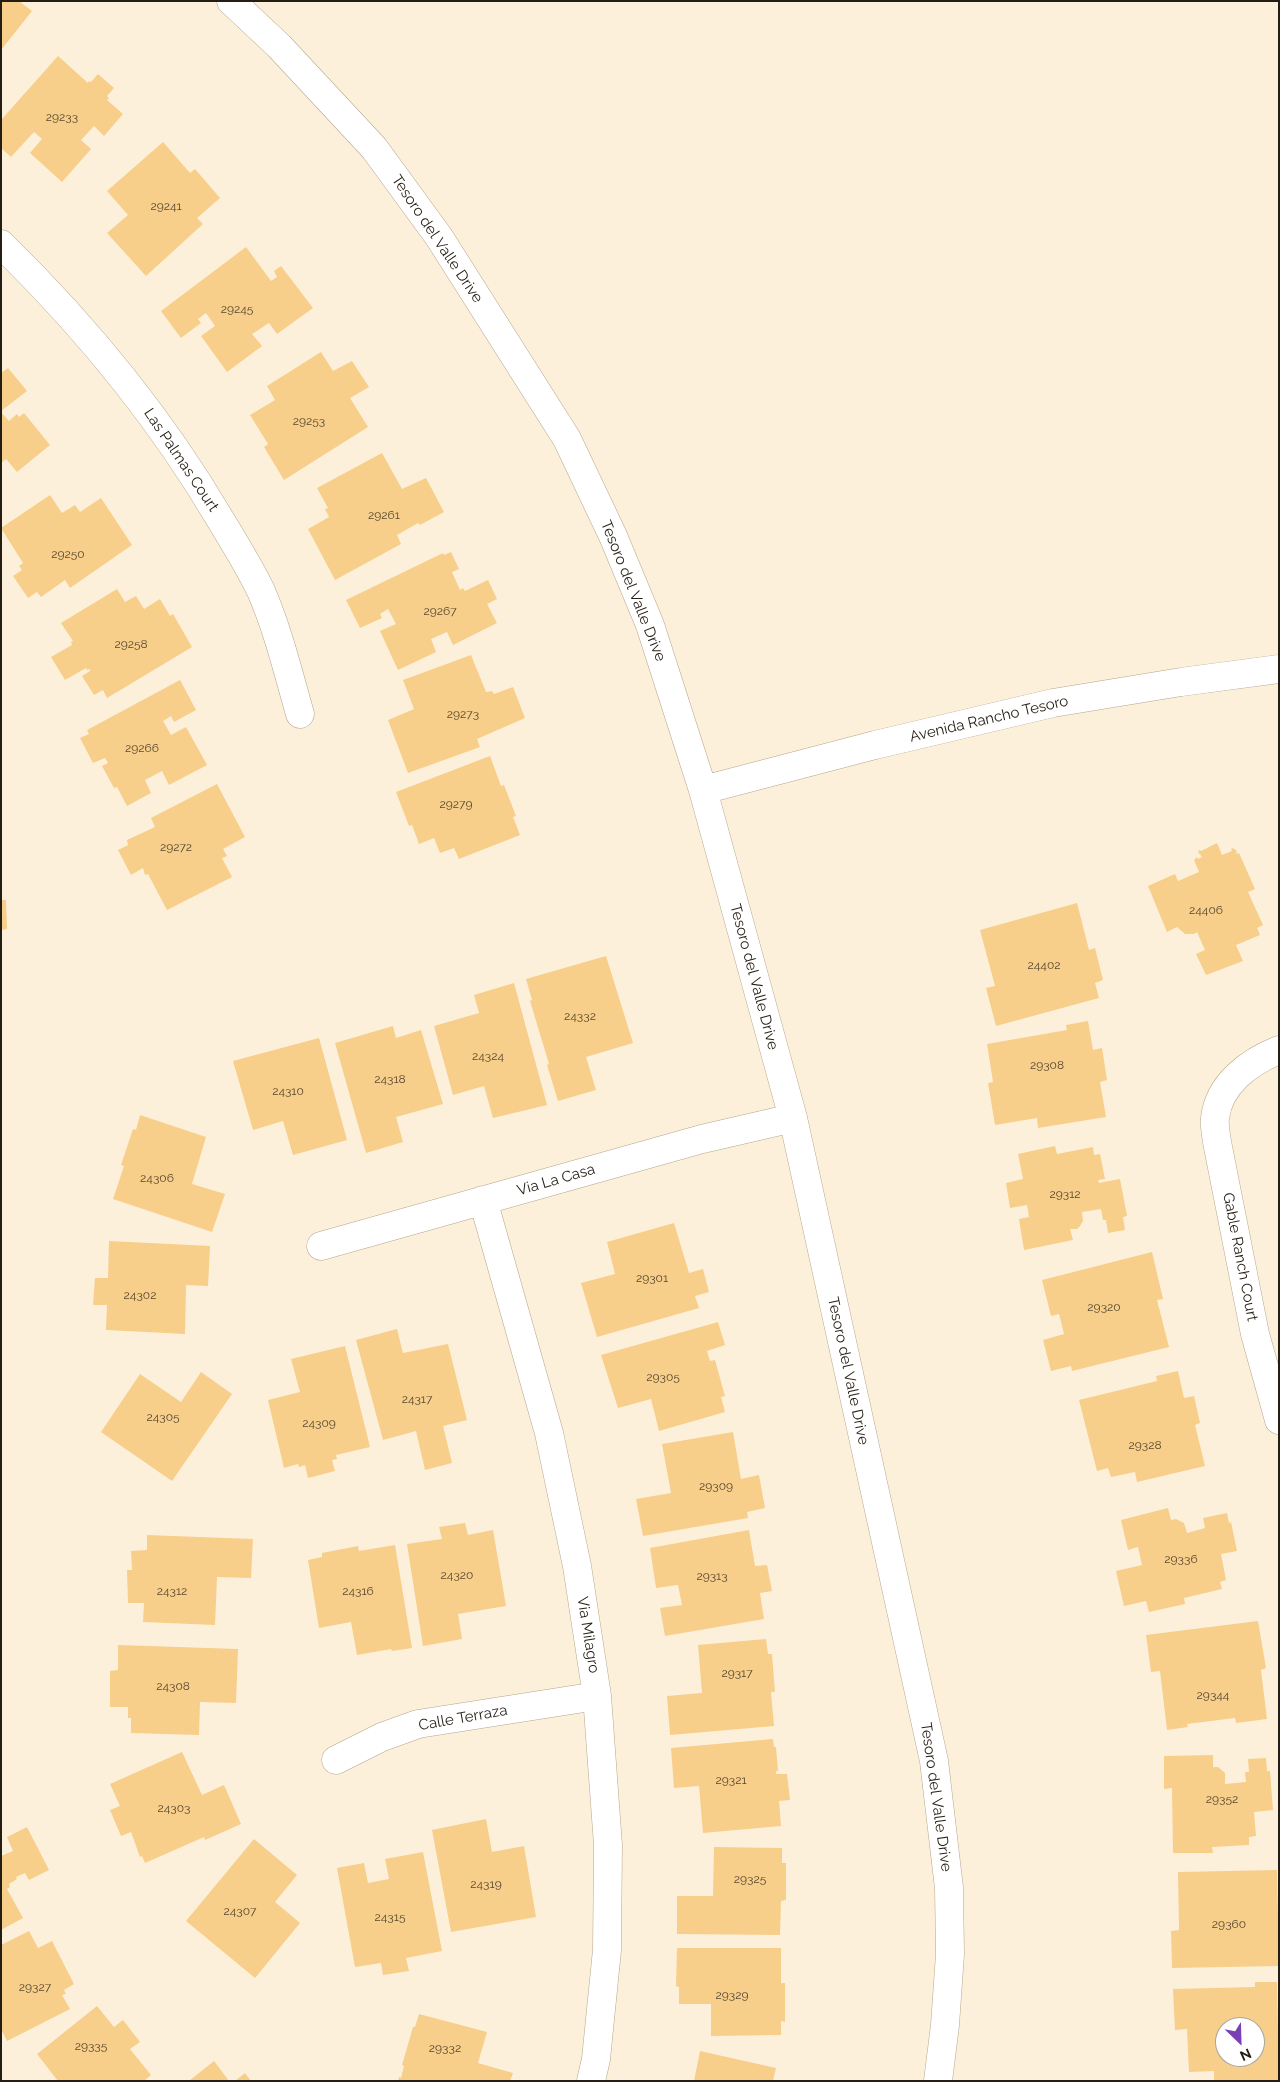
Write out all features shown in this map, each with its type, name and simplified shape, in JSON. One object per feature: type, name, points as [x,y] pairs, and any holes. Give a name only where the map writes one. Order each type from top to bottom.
[{"type":"street","name":"Tesoro del Valle Drive","points":[[231,1],[279,46],[374,148],[439,237],[567,439],[613,536],[650,625],[703,790],[793,1118],[934,1761],[949,1888],[950,1954],[945,2025],[938,2081]]},
{"type":"street","name":"Las Palmas Court","points":[[1,244],[40,282],[94,341],[156,421],[200,486],[260,590],[275,626],[300,714]]},
{"type":"street","name":"Avenida Rancho Tesoro","points":[[703,790],[1053,703],[1181,682],[1279,669]]},
{"type":"street","name":"Gable Ranch Court","points":[[1279,1050],[1253,1062],[1236,1076],[1224,1093],[1215,1118],[1216,1142],[1256,1334],[1279,1420]]},
{"type":"street","name":"Via La Casa","points":[[321,1246],[702,1139],[793,1118]]},
{"type":"street","name":"Via Milagro","points":[[483,1200],[549,1433],[577,1566],[597,1696],[608,1846],[607,1950],[596,2059],[591,2081]]},
{"type":"street","name":"Calle Terraza","points":[[336,1760],[382,1737],[418,1724],[597,1696]]},
{"type":"building","points":[[1,1],[19,1],[32,11],[1,50]]},
{"type":"building","points":[[58,56],[88,83],[98,74],[114,88],[107,96],[109,98],[107,100],[123,114],[104,136],[94,126],[81,140],[91,149],[62,182],[30,153],[42,139],[34,132],[11,157],[1,148],[1,120]]},
{"type":"building","points":[[163,142],[190,173],[195,169],[220,198],[197,218],[203,224],[146,276],[107,233],[128,215],[107,191]]},
{"type":"building","points":[[246,247],[271,281],[277,277],[274,271],[281,266],[313,308],[277,334],[269,323],[252,334],[262,346],[227,372],[201,336],[215,326],[206,313],[198,319],[201,323],[181,338],[161,311]]},
{"type":"building","points":[[321,352],[333,371],[352,361],[369,387],[350,398],[368,427],[284,480],[264,447],[268,444],[250,415],[275,400],[267,386]]},
{"type":"building","points":[[8,368],[27,391],[1,411],[1,373]]},
{"type":"building","points":[[1,412],[9,421],[17,414],[19,417],[24,413],[50,445],[17,472],[6,459],[1,463]]},
{"type":"building","points":[[382,453],[402,489],[426,478],[444,512],[420,525],[418,523],[397,535],[401,544],[335,580],[308,529],[329,517],[325,509],[328,508],[317,488]]},
{"type":"building","points":[[50,495],[62,513],[75,505],[80,512],[101,498],[132,545],[70,588],[65,580],[41,597],[37,592],[28,598],[13,576],[22,570],[19,566],[23,563],[1,528]]},
{"type":"building","points":[[451,552],[459,569],[452,572],[460,590],[463,588],[465,591],[488,580],[497,599],[487,604],[497,623],[453,645],[447,632],[431,639],[436,652],[398,670],[380,631],[396,624],[388,609],[380,614],[382,618],[360,628],[346,600],[443,553],[444,555]]},
{"type":"building","points":[[117,589],[125,602],[136,596],[144,609],[160,599],[170,616],[173,614],[192,647],[107,698],[103,690],[94,695],[82,676],[90,671],[90,669],[87,670],[86,668],[65,680],[51,657],[72,645],[71,642],[73,641],[61,623]]},
{"type":"building","points":[[471,655],[486,692],[492,691],[494,694],[513,687],[525,718],[477,739],[480,747],[408,773],[388,720],[414,709],[403,680]]},
{"type":"building","points":[[180,680],[196,710],[174,722],[171,716],[163,721],[171,735],[186,727],[207,765],[169,785],[162,771],[145,780],[151,793],[127,806],[117,787],[114,788],[102,766],[108,763],[105,758],[93,763],[80,738],[89,734],[87,730]]},
{"type":"building","points":[[490,756],[501,786],[504,785],[516,816],[513,817],[520,835],[459,859],[454,848],[440,853],[434,838],[419,844],[412,825],[409,826],[396,792]]},
{"type":"building","points":[[217,784],[245,837],[223,849],[227,856],[222,858],[232,877],[167,910],[148,874],[145,875],[143,868],[131,875],[118,850],[128,845],[127,840],[155,827],[151,818]]},
{"type":"building","points":[[1217,843],[1222,855],[1232,851],[1231,849],[1233,848],[1237,851],[1236,854],[1239,853],[1255,889],[1248,892],[1263,925],[1257,928],[1260,935],[1236,945],[1243,961],[1206,975],[1196,954],[1205,950],[1197,932],[1185,934],[1177,927],[1167,932],[1148,886],[1175,874],[1178,881],[1199,872],[1194,860],[1197,857],[1198,859],[1202,857],[1198,850],[1201,851]]},
{"type":"building","points":[[1,900],[6,900],[7,929],[1,930]]},
{"type":"building","points":[[1077,903],[1089,950],[1095,948],[1103,980],[1095,983],[1099,998],[996,1026],[986,988],[995,986],[980,930]]},
{"type":"building","points":[[606,956],[633,1043],[586,1057],[596,1090],[558,1101],[530,1001],[532,1000],[526,979]]},
{"type":"building","points":[[514,983],[547,1105],[493,1118],[484,1086],[453,1095],[434,1026],[479,1013],[474,995]]},
{"type":"building","points":[[1088,1021],[1093,1050],[1102,1048],[1107,1080],[1100,1082],[1106,1117],[1038,1128],[1037,1118],[995,1125],[988,1083],[993,1082],[987,1044],[1067,1030],[1066,1025]]},
{"type":"building","points":[[393,1026],[396,1038],[421,1030],[443,1104],[396,1117],[403,1142],[366,1153],[335,1043]]},
{"type":"building","points":[[319,1038],[347,1140],[293,1155],[283,1121],[253,1130],[233,1061]]},
{"type":"building","points":[[140,1115],[206,1137],[192,1184],[225,1194],[212,1232],[113,1199],[124,1166],[121,1165],[133,1129],[136,1130]]},
{"type":"building","points":[[1055,1146],[1057,1154],[1093,1147],[1094,1155],[1100,1154],[1105,1179],[1098,1180],[1099,1183],[1120,1179],[1127,1216],[1123,1217],[1125,1230],[1108,1233],[1106,1220],[1103,1220],[1101,1209],[1082,1212],[1083,1221],[1080,1226],[1077,1229],[1070,1229],[1073,1240],[1024,1250],[1019,1219],[1029,1217],[1027,1205],[1010,1208],[1006,1183],[1023,1179],[1018,1154]]},
{"type":"building","points":[[674,1223],[689,1273],[703,1269],[709,1292],[695,1296],[699,1308],[597,1337],[581,1283],[615,1274],[607,1242]]},
{"type":"building","points":[[109,1241],[210,1246],[208,1286],[186,1285],[185,1334],[106,1330],[107,1305],[93,1305],[95,1278],[108,1278]]},
{"type":"building","points":[[1152,1252],[1163,1299],[1157,1300],[1169,1347],[1072,1371],[1071,1366],[1051,1371],[1043,1340],[1064,1334],[1059,1314],[1051,1316],[1042,1280]]},
{"type":"building","points":[[718,1322],[725,1345],[707,1351],[710,1361],[715,1360],[725,1396],[721,1397],[725,1412],[659,1431],[651,1399],[618,1408],[601,1355]]},
{"type":"building","points":[[397,1329],[403,1353],[448,1344],[467,1420],[443,1426],[452,1463],[425,1470],[416,1431],[383,1440],[356,1340]]},
{"type":"building","points":[[345,1346],[370,1447],[336,1455],[337,1459],[332,1460],[335,1471],[308,1478],[305,1465],[299,1467],[298,1464],[284,1468],[268,1400],[300,1392],[291,1359]]},
{"type":"building","points":[[1178,1371],[1184,1398],[1194,1396],[1200,1423],[1195,1425],[1205,1466],[1137,1482],[1135,1472],[1111,1477],[1108,1468],[1097,1471],[1079,1400],[1157,1381],[1156,1376]]},
{"type":"building","points":[[201,1372],[232,1394],[172,1481],[101,1432],[140,1374],[181,1402]]},
{"type":"building","points":[[733,1432],[741,1479],[759,1475],[765,1508],[747,1512],[748,1518],[643,1536],[636,1499],[671,1493],[662,1444]]},
{"type":"building","points":[[1168,1508],[1171,1520],[1176,1519],[1184,1523],[1187,1533],[1205,1528],[1203,1518],[1227,1513],[1229,1523],[1231,1522],[1237,1551],[1221,1554],[1226,1580],[1220,1582],[1222,1589],[1184,1598],[1185,1604],[1149,1612],[1146,1601],[1124,1606],[1116,1571],[1142,1565],[1138,1547],[1128,1550],[1121,1520]]},
{"type":"building","points":[[465,1523],[468,1535],[493,1530],[506,1606],[458,1614],[462,1639],[423,1646],[407,1544],[442,1539],[439,1527]]},
{"type":"building","points":[[749,1530],[755,1566],[767,1565],[772,1591],[760,1593],[764,1619],[665,1636],[660,1608],[682,1605],[678,1585],[656,1588],[650,1548]]},
{"type":"building","points":[[147,1535],[253,1539],[251,1578],[217,1577],[215,1625],[143,1622],[144,1603],[128,1603],[127,1570],[132,1570],[131,1551],[147,1550]]},
{"type":"building","points":[[395,1545],[412,1648],[392,1651],[391,1649],[357,1655],[351,1622],[319,1628],[308,1560],[322,1557],[322,1553],[358,1546],[359,1551]]},
{"type":"building","points":[[1258,1621],[1266,1668],[1261,1670],[1267,1719],[1236,1723],[1235,1718],[1187,1724],[1188,1727],[1167,1730],[1160,1671],[1151,1672],[1146,1635]]},
{"type":"building","points":[[766,1639],[768,1654],[772,1654],[775,1692],[771,1692],[774,1726],[670,1735],[667,1696],[702,1693],[698,1645]]},
{"type":"building","points":[[118,1645],[238,1649],[236,1703],[200,1702],[199,1735],[131,1733],[131,1718],[128,1718],[128,1707],[110,1707],[110,1671],[118,1670]]},
{"type":"building","points":[[773,1739],[774,1747],[776,1747],[778,1771],[776,1771],[776,1774],[787,1774],[790,1800],[779,1801],[781,1826],[703,1833],[699,1786],[674,1788],[671,1748]]},
{"type":"building","points":[[182,1752],[202,1795],[224,1785],[241,1824],[205,1840],[204,1837],[145,1863],[142,1856],[140,1857],[131,1832],[121,1836],[110,1810],[120,1806],[110,1784]]},
{"type":"building","points":[[1213,1755],[1213,1767],[1218,1767],[1225,1773],[1225,1784],[1246,1782],[1245,1772],[1249,1772],[1248,1759],[1266,1758],[1267,1771],[1270,1771],[1273,1810],[1254,1812],[1256,1836],[1249,1837],[1249,1845],[1212,1847],[1213,1853],[1173,1853],[1172,1788],[1164,1789],[1164,1756]]},
{"type":"building","points":[[486,1819],[492,1852],[524,1846],[536,1917],[451,1932],[432,1830]]},
{"type":"building","points":[[27,1827],[49,1870],[29,1880],[25,1873],[16,1877],[17,1879],[9,1884],[10,1887],[7,1889],[23,1918],[1,1930],[1,1856],[13,1851],[7,1837]]},
{"type":"building","points":[[254,1839],[297,1875],[275,1902],[300,1923],[255,1978],[186,1921]]},
{"type":"building","points":[[714,1847],[782,1848],[782,1863],[786,1863],[786,1900],[781,1901],[780,1935],[677,1934],[677,1896],[713,1896]]},
{"type":"building","points":[[423,1852],[442,1951],[406,1958],[409,1971],[383,1975],[381,1963],[355,1967],[337,1868],[364,1863],[368,1883],[389,1879],[385,1859]]},
{"type":"building","points":[[1277,1870],[1279,1966],[1172,1968],[1171,1931],[1179,1930],[1178,1872]]},
{"type":"building","points":[[29,1931],[38,1948],[52,1941],[74,1984],[64,1990],[66,1994],[62,1995],[70,2009],[7,2041],[1,2029],[1,1945]]},
{"type":"building","points":[[677,1948],[781,1948],[781,1983],[785,1983],[785,2022],[781,2021],[781,2035],[711,2036],[711,2004],[679,2004],[679,1987],[676,1986]]},
{"type":"building","points":[[1255,1982],[1277,1982],[1279,2080],[1214,2081],[1214,2071],[1189,2072],[1187,2029],[1175,2030],[1173,1989],[1255,1987]]},
{"type":"building","points":[[97,2006],[114,2027],[123,2020],[140,2042],[130,2049],[151,2075],[144,2081],[58,2081],[37,2054]]},
{"type":"building","points":[[419,2014],[487,2032],[478,2063],[513,2073],[510,2081],[398,2081],[399,2077],[401,2078],[404,2066],[402,2065],[413,2027],[415,2027]]},
{"type":"building","points":[[700,2051],[776,2068],[773,2081],[694,2081]]},
{"type":"building","points":[[214,2061],[229,2081],[189,2081]]},
{"type":"building","points":[[245,2073],[251,2081],[235,2081]]}]
